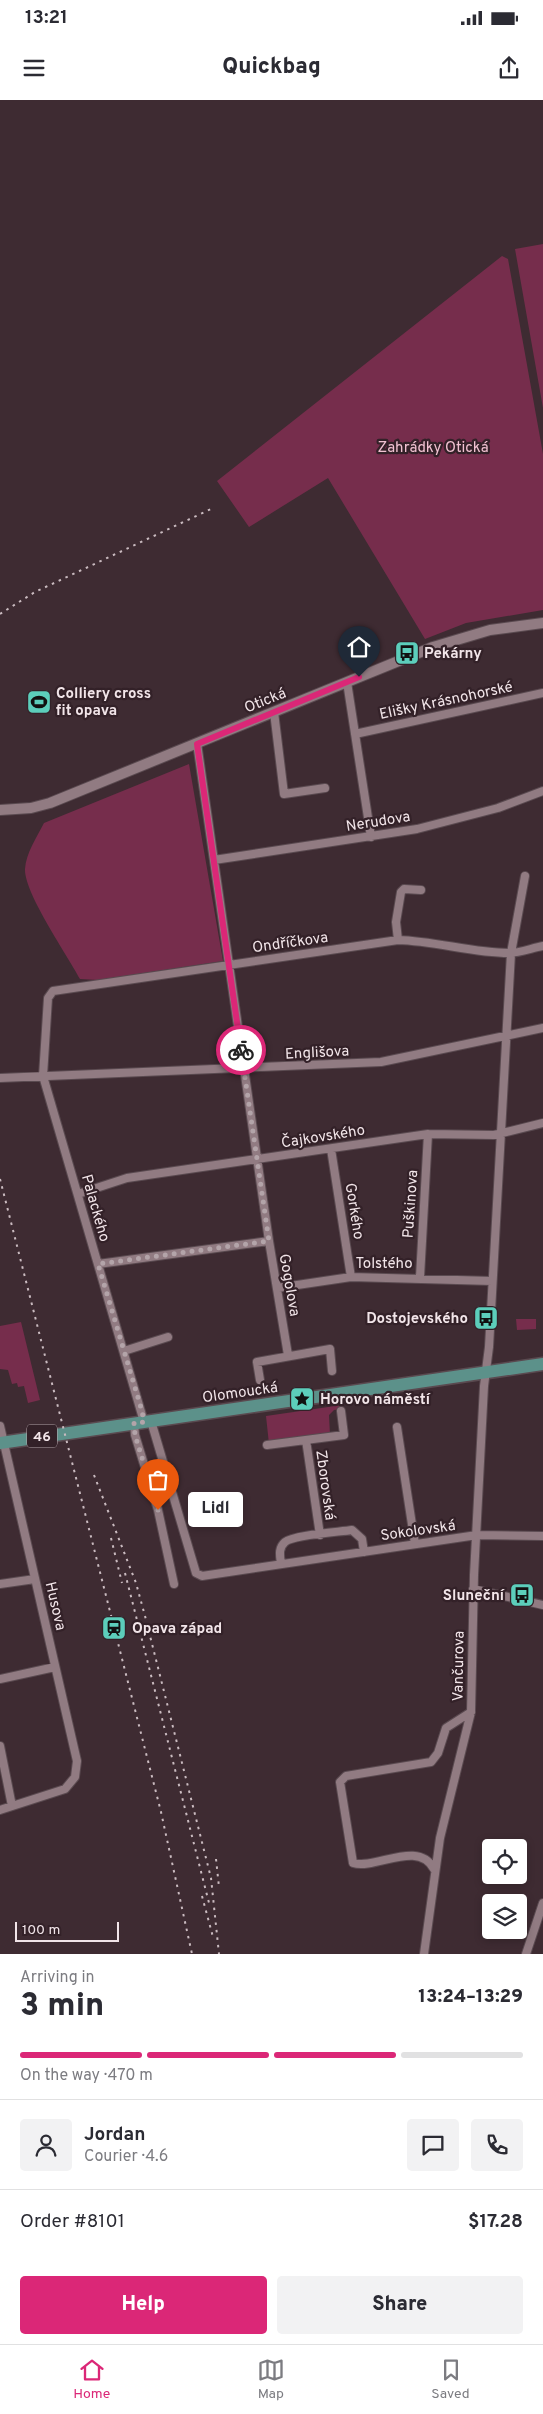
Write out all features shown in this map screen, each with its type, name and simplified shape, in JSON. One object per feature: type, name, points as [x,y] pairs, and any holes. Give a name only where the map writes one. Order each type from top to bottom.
[{"type":"main road","name":"Olomoucká","points":[[2,1443],[543,1364]]},
{"type":"street","name":"Otická","points":[[0,810],[45,804],[460,638],[490,630],[543,623]]},
{"type":"street","points":[[347,682],[371,836]]},
{"type":"street","name":"Elišky Krásnohorské","points":[[356,734],[543,693]]},
{"type":"street","points":[[274,712],[284,794],[325,788]]},
{"type":"street","name":"Gogolova","points":[[197,744],[269,1241],[288,1355]]},
{"type":"street","name":"Nerudova","points":[[214,860],[418,829],[498,808],[543,791]]},
{"type":"street","points":[[485,1373],[489,1346],[511,953],[525,876]]},
{"type":"street","points":[[398,940],[396,922],[401,892],[404,889],[421,890]]},
{"type":"street","name":"Ondříčkova","points":[[48,998],[53,991],[398,940],[425,941],[483,952],[511,953],[543,946]]},
{"type":"street","name":"Palackého","points":[[48,998],[43,1076],[143,1422]]},
{"type":"street","name":"Englišova","points":[[0,1078],[381,1062],[543,1028]]},
{"type":"street","name":"Čajkovského","points":[[78,1194],[127,1178],[428,1134],[501,1134],[543,1123]]},
{"type":"street","name":"Puškinova","points":[[420,1277],[428,1134]]},
{"type":"street","name":"Gorkého","points":[[331,1149],[351,1277]]},
{"type":"street","points":[[98,1264],[269,1241]]},
{"type":"street","name":"Tolstého","points":[[277,1288],[351,1277],[420,1277],[492,1281]]},
{"type":"street","points":[[124,1351],[168,1337]]},
{"type":"street","points":[[260,1380],[257,1362],[330,1349],[332,1370]]},
{"type":"street","name":"Vančurova","points":[[424,1954],[434,1869],[471,1712],[473,1589],[485,1373]]},
{"type":"street","name":"Zborovská","points":[[268,1445],[344,1435],[341,1411]]},
{"type":"street","points":[[143,1422],[135,1435],[158,1510],[174,1584]]},
{"type":"street","name":"Sokolovská","points":[[143,1422],[196,1573],[202,1576],[476,1535],[543,1536]]},
{"type":"street","name":"Husova","points":[[0,1426],[2,1443],[77,1761],[75,1777],[65,1789],[12,1806]]},
{"type":"street","points":[[396,1427],[414,1544]]},
{"type":"street","name":"Zborovská","points":[[306,1440],[320,1535]]},
{"type":"street","name":"Sokolovská","points":[[281,1564],[280,1551],[284,1543],[290,1539],[352,1530],[362,1540],[364,1552]]},
{"type":"street","points":[[0,1584],[35,1578]]},
{"type":"street","points":[[473,1589],[543,1605]]},
{"type":"street","points":[[0,1679],[55,1668]]},
{"type":"street","points":[[434,1869],[425,1859],[413,1856],[353,1863],[340,1782],[341,1778],[346,1776],[431,1762],[438,1753],[446,1728],[471,1712]]},
{"type":"street","points":[[0,1746],[12,1806],[0,1810]]},
{"type":"street","points":[[526,1954],[543,1903]]},
{"type":"green space","points":[[543,244],[543,408],[515,249]]},
{"type":"green space","name":"Zahrádky Otická","points":[[502,256],[508,259],[543,454],[543,610],[466,623],[425,639],[328,478],[249,527],[217,481]]},
{"type":"green space","points":[[189,764],[223,961],[98,980],[80,979],[31,893],[25,869],[32,845],[44,823]]},
{"type":"green space","points":[[516,1319],[536,1319],[536,1329],[517,1330]]},
{"type":"green space","points":[[21,1322],[40,1400],[28,1403],[24,1386],[18,1387],[17,1383],[12,1384],[8,1370],[0,1369],[0,1326]]},
{"type":"green space","points":[[342,1405],[343,1409],[334,1410],[329,1415],[330,1435],[269,1444],[266,1416]]},
{"type":"railway","points":[[0,614],[35,592],[211,509]]},
{"type":"railway","points":[[0,1179],[161,1812],[192,1954]]},
{"type":"railway","points":[[94,1475],[136,1583],[145,1616],[211,1878],[219,1954]]},
{"type":"railway","points":[[111,1538],[122,1583]]},
{"type":"railway","points":[[125,1573],[209,1903]]},
{"type":"railway","points":[[216,1859],[219,1887]]},
{"type":"railway","points":[[202,1896],[213,1937]]},
{"type":"way so far","points":[[158,1510],[135,1435],[134,1423],[144,1422],[142,1411],[98,1264],[269,1241],[241,1050]]},
{"type":"place","name":"Pekárny","points":[[407,653]]},
{"type":"place","name":"Colliery cross fit opava","points":[[39,702]]},
{"type":"place","name":"Dostojevského","points":[[486,1318]]},
{"type":"place","name":"Horovo náměstí","points":[[302,1399]]},
{"type":"place","name":"Lidl","points":[[158,1510]]},
{"type":"place","name":"Sluneční","points":[[522,1595]]},
{"type":"place","name":"Opava západ","points":[[114,1628]]},
{"type":"route","points":[[241,1050],[197,744],[359,677]]}]
